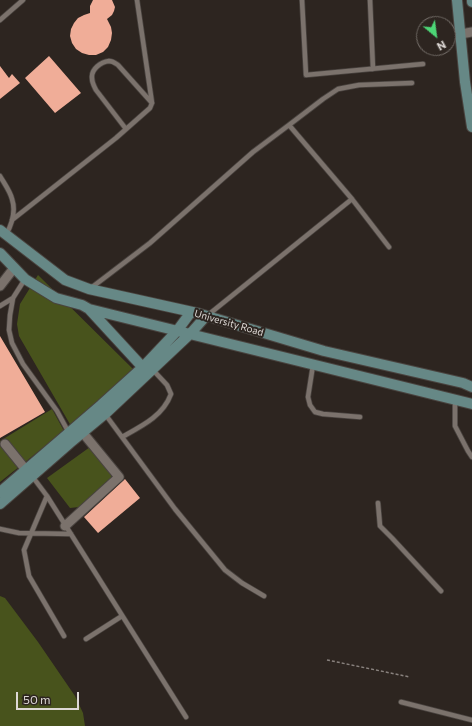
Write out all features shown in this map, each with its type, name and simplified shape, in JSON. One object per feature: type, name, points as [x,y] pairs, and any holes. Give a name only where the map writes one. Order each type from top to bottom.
[{"type":"main road","points":[[457,0],[468,82],[472,127]]},
{"type":"main road","name":"University Road","points":[[3,232],[65,280],[89,289],[191,312],[324,350],[463,383],[472,387]]},
{"type":"main road","points":[[0,254],[24,279],[56,298],[177,331],[472,404]]},
{"type":"main road","points":[[85,307],[89,289]]},
{"type":"main road","points":[[85,307],[148,370]]},
{"type":"main road","points":[[0,492],[70,443],[105,414],[148,370],[191,312]]},
{"type":"main road","points":[[0,504],[69,433],[148,370],[190,334],[206,316]]},
{"type":"street","points":[[461,34],[472,32]]},
{"type":"street","points":[[0,286],[14,268]]},
{"type":"street","points":[[65,526],[119,477],[83,432]]},
{"type":"street","points":[[5,444],[29,473]]},
{"type":"lane","points":[[0,20],[23,0]]},
{"type":"lane","points":[[12,220],[104,148],[150,108],[152,103],[137,0]]},
{"type":"lane","points":[[302,0],[306,75],[423,64]]},
{"type":"lane","points":[[370,0],[373,69]]},
{"type":"lane","points":[[126,129],[92,84],[91,77],[93,71],[97,67],[108,61],[118,65],[152,103]]},
{"type":"lane","points":[[89,289],[150,242],[252,152],[289,126],[338,88],[359,85],[412,83]]},
{"type":"lane","points":[[289,126],[352,200],[389,247]]},
{"type":"lane","points":[[0,176],[12,199],[14,209],[10,229],[3,232]]},
{"type":"lane","points":[[206,316],[352,200]]},
{"type":"lane","points":[[24,279],[13,298],[9,330],[12,343],[23,364],[57,410],[69,433]]},
{"type":"lane","points":[[0,306],[13,298]]},
{"type":"lane","points":[[313,365],[308,397],[310,406],[315,412],[323,414],[360,416]]},
{"type":"lane","points":[[122,437],[157,415],[168,401],[171,394],[167,385],[148,370]]},
{"type":"lane","points":[[455,400],[455,426],[472,457]]},
{"type":"lane","points":[[105,414],[175,509],[225,570],[242,583],[264,596]]},
{"type":"lane","points":[[29,473],[47,496],[186,717]]},
{"type":"lane","points":[[47,496],[24,550],[29,576],[64,636]]},
{"type":"lane","points":[[378,503],[380,526],[441,590]]},
{"type":"lane","points":[[0,529],[19,533],[71,534]]},
{"type":"lane","points":[[86,639],[122,616]]},
{"type":"lane","points":[[401,702],[472,720]]},
{"type":"path","points":[[327,660],[410,677]]},
{"type":"green space","points":[[38,275],[134,370],[71,426],[19,336],[17,324],[20,304]]},
{"type":"green space","points":[[52,409],[64,431],[0,482],[0,441]]},
{"type":"green space","points":[[90,447],[112,472],[111,480],[79,507],[70,508],[47,478]]},
{"type":"green space","points":[[0,596],[5,598],[38,642],[75,696],[83,713],[85,726],[0,726]]},
{"type":"building","points":[[93,0],[112,0],[115,7],[112,15],[107,19],[112,33],[108,47],[103,52],[96,55],[89,55],[76,49],[70,36],[71,29],[78,18],[90,13],[90,6]]},
{"type":"building","points":[[49,56],[81,93],[55,113],[25,78]]},
{"type":"building","points":[[0,66],[9,78],[12,74],[20,83],[0,99]]},
{"type":"building","points":[[0,336],[45,412],[0,438]]},
{"type":"building","points":[[125,479],[140,498],[98,533],[84,517]]}]
